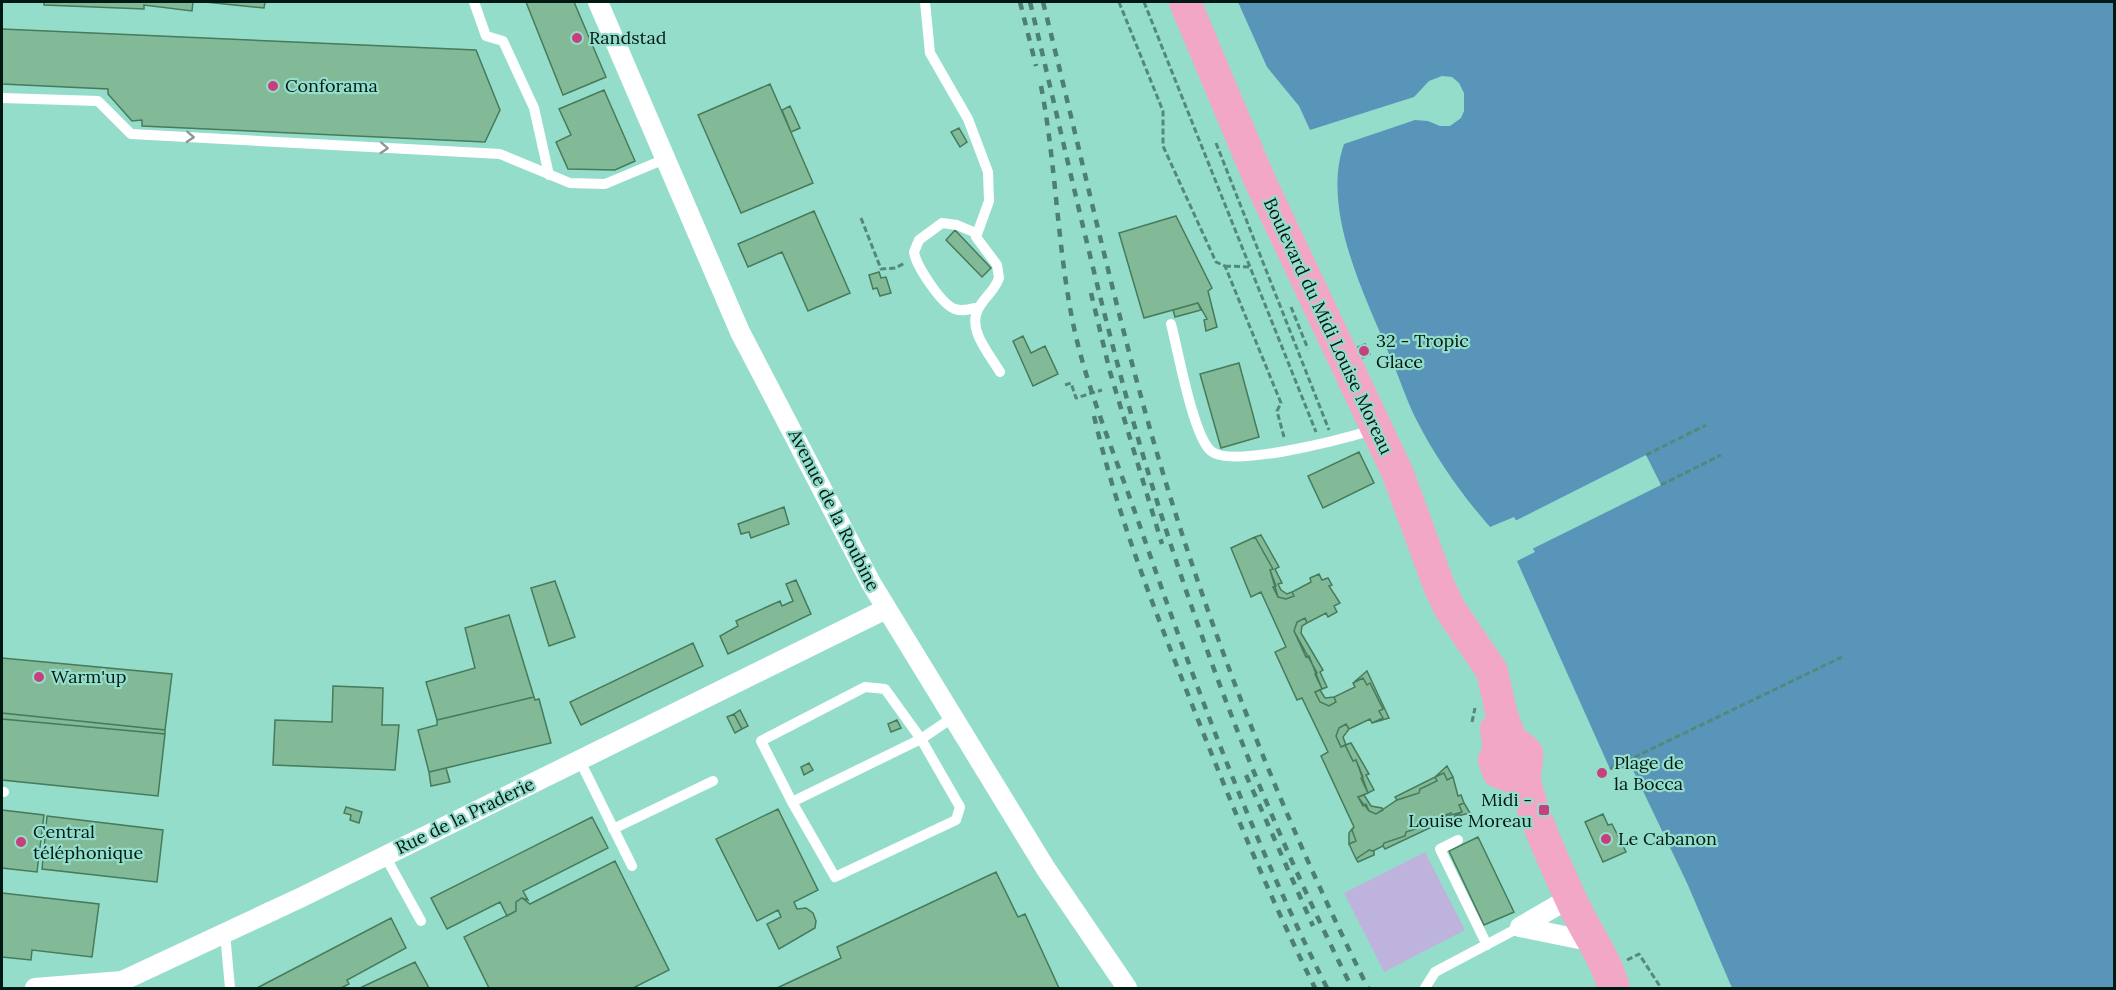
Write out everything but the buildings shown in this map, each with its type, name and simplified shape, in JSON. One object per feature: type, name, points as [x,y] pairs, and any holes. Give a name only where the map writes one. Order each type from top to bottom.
[{"type":"main road","name":"Boulevard du Midi Louise Moreau","points":[[1185,2],[1260,182],[1402,484],[1439,586],[1450,609],[1476,646],[1480,675],[1506,746],[1495,755],[1495,766],[1502,776],[1519,775],[1536,812],[1579,939],[1602,988]]},
{"type":"main road","name":"Boulevard du Midi Louise Moreau","points":[[1566,900],[1608,968],[1614,988]]},
{"type":"street","name":"Avenue de la Roubine","points":[[598,2],[740,332],[886,609],[1046,869],[1126,988]]},
{"type":"street","name":"Rue de la Praderie","points":[[35,988],[123,985],[886,609]]},
{"type":"street","points":[[1520,927],[1566,900]]},
{"type":"street","points":[[1520,927],[1579,939]]},
{"type":"lane","points":[[474,2],[486,36],[503,41],[534,108],[549,175]]},
{"type":"lane","points":[[925,2],[930,53],[968,119],[988,172],[989,201],[976,232],[979,244],[999,271],[996,286],[979,307],[976,316],[977,333],[1000,372]]},
{"type":"lane","points":[[2,98],[98,101],[131,134],[500,154],[570,183],[605,184],[665,159]]},
{"type":"lane","points":[[976,232],[951,223],[936,226],[919,240],[914,252],[915,258],[949,306],[962,310],[979,307]]},
{"type":"lane","points":[[1171,324],[1196,421],[1206,445],[1212,452],[1230,458],[1278,452],[1334,442],[1376,429]]},
{"type":"lane","points":[[865,687],[885,689],[921,740],[960,807],[956,820],[835,877],[792,802],[761,741],[865,687]]},
{"type":"lane","points":[[792,802],[921,740],[952,718]]},
{"type":"lane","points":[[579,759],[632,866]]},
{"type":"lane","points":[[613,829],[712,781]]},
{"type":"lane","points":[[1458,840],[1440,849],[1487,945]]},
{"type":"lane","points":[[385,856],[421,921]]},
{"type":"lane","points":[[1425,988],[1435,972],[1520,927]]},
{"type":"lane","points":[[225,933],[230,988]]},
{"type":"path","points":[[1119,2],[1162,111],[1163,146],[1216,262],[1226,267],[1250,267]]},
{"type":"path","points":[[1144,2],[1316,434]]},
{"type":"path","points":[[1216,142],[1329,430]]},
{"type":"path","points":[[861,218],[882,269],[895,268],[915,258]]},
{"type":"path","points":[[1226,267],[1281,403],[1277,411],[1285,438],[1290,437]]},
{"type":"path","points":[[1065,385],[1071,383],[1076,398],[1102,390]]},
{"type":"path","points":[[1646,455],[1706,425]]},
{"type":"path","points":[[1309,432],[1322,434],[1335,426]]},
{"type":"path","points":[[1661,485],[1721,455]]},
{"type":"path","points":[[1610,769],[1842,657]]},
{"type":"path","points":[[1639,954],[1661,988]]},
{"type":"shaded area","points":[[1425,852],[1465,930],[1384,972],[1344,893]]},
{"type":"water","points":[[1238,2],[2114,2],[2114,988],[1732,988],[1687,883],[1632,768],[1610,769],[1517,561],[1535,552],[1514,517],[1490,527],[1460,490],[1433,450],[1409,405],[1348,251],[1338,196],[1338,169],[1344,144],[1415,120],[1450,126],[1461,118],[1464,111],[1464,93],[1459,83],[1452,77],[1442,76],[1429,81],[1414,97],[1310,130],[1299,106],[1267,67]]},
{"type":"pier","points":[[1646,455],[1661,485],[1530,550],[1513,522]]},
{"type":"railway","points":[[1020,2],[1036,66]]},
{"type":"railway","points":[[1030,2],[1120,375],[1176,561],[1220,685],[1269,808],[1295,869],[1352,988]]},
{"type":"railway","points":[[1043,2],[1124,333],[1154,443],[1198,583],[1277,789],[1368,988]]},
{"type":"railway","points":[[1041,86],[1070,306],[1090,386],[1183,648],[1227,763],[1274,877],[1327,988]]},
{"type":"railway","points":[[1091,293],[1110,372],[1162,544]]},
{"type":"railway","points":[[1094,416],[1122,516],[1169,647],[1245,835],[1315,988]]},
{"type":"railway","points":[[1246,775],[1313,926]]},
{"type":"place","name":"Randstad","points":[[577,38]]},
{"type":"place","name":"Conforama","points":[[273,86]]},
{"type":"place","name":"32 - Tropic Glace","points":[[1364,351]]},
{"type":"place","name":"Warm'up","points":[[39,677]]},
{"type":"place","name":"Plage de la Bocca","points":[[1602,773]]},
{"type":"place","name":"Midi - Louise Moreau","points":[[1544,810]]},
{"type":"place","name":"Le Cabanon","points":[[1606,839]]},
{"type":"place","name":"Central téléphonique","points":[[21,842]]}]
